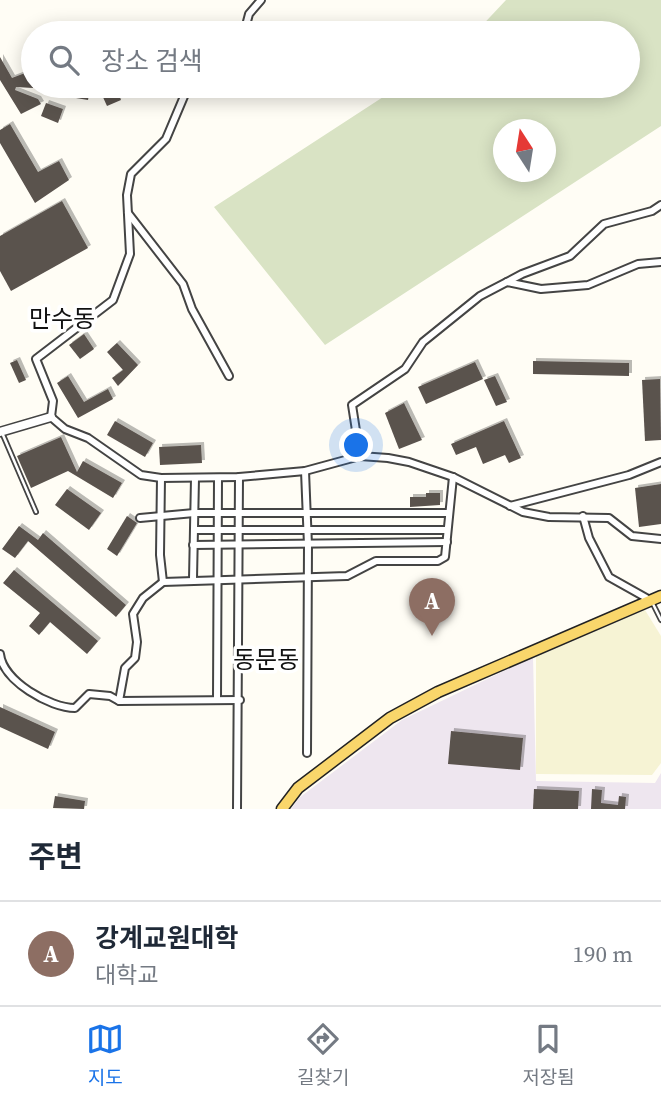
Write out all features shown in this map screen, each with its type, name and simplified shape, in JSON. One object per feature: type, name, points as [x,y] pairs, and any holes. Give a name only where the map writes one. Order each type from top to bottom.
[{"type":"main road","points":[[282,809],[298,788],[390,718],[438,692],[661,596]]},
{"type":"street","points":[[247,21],[249,14],[261,0]]},
{"type":"street","points":[[51,417],[53,401],[36,359],[113,300],[130,254],[127,211],[131,174],[166,139],[183,98]]},
{"type":"street","points":[[360,456],[352,405],[405,369],[424,342],[480,296],[505,282],[570,256],[604,224],[652,211],[661,205]]},
{"type":"street","points":[[127,211],[183,284],[192,309],[229,376]]},
{"type":"street","points":[[505,282],[541,289],[588,285],[638,264],[661,262]]},
{"type":"street","points":[[1,432],[51,417]]},
{"type":"street","points":[[51,417],[65,429],[88,438],[141,475],[161,478],[239,477],[305,471],[360,456],[409,462],[453,477],[523,512],[549,517],[610,518],[632,536],[661,539]]},
{"type":"street","points":[[510,506],[629,475],[661,462]]},
{"type":"street","points":[[305,471],[308,531],[307,753]]},
{"type":"street","points":[[237,809],[240,700],[239,477]]},
{"type":"street","points":[[119,702],[125,668],[135,658],[137,642],[133,614],[143,598],[163,582],[348,576],[376,561],[438,561],[444,557],[447,542],[453,477]]},
{"type":"street","points":[[161,478],[160,555],[163,582]]},
{"type":"street","points":[[193,579],[195,478]]},
{"type":"street","points":[[217,701],[218,478]]},
{"type":"street","points":[[140,518],[194,513],[449,513]]},
{"type":"street","points":[[583,516],[589,538],[609,577],[650,600]]},
{"type":"street","points":[[194,530],[447,530]]},
{"type":"street","points":[[193,545],[447,542]]},
{"type":"street","points":[[0,654],[7,674],[60,708],[75,708],[89,694],[110,696],[119,702],[240,700]]},
{"type":"lane","points":[[1,432],[36,512]]},
{"type":"lane","points":[[650,600],[661,620]]},
{"type":"shaded area","points":[[645,610],[661,636],[661,763],[652,775],[536,774],[536,657]]},
{"type":"shaded area","points":[[533,657],[536,781],[655,783],[661,773],[661,809],[291,809],[299,798],[402,720]]},
{"type":"green space","points":[[506,0],[661,0],[661,126],[325,345],[214,207],[382,98],[640,98],[640,21],[486,21]]},
{"type":"building","points":[[0,57],[12,78],[21,75],[21,87],[16,87],[15,90],[21,92],[21,98],[35,98],[41,104],[21,114],[0,80]]},
{"type":"building","points":[[103,98],[120,98],[121,100],[107,106]]},
{"type":"building","points":[[46,103],[63,109],[58,123],[41,116]]},
{"type":"building","points":[[10,124],[38,172],[59,161],[69,180],[35,203],[0,143],[0,130]]},
{"type":"building","points":[[62,201],[88,248],[11,291],[0,271],[0,236]]},
{"type":"building","points":[[84,334],[94,349],[80,359],[69,345]]},
{"type":"building","points":[[117,343],[138,365],[118,386],[112,378],[123,370],[107,352]]},
{"type":"building","points":[[17,360],[26,380],[19,383],[10,363]]},
{"type":"building","points":[[533,361],[629,363],[629,376],[533,374]]},
{"type":"building","points":[[475,362],[483,379],[426,404],[418,387]]},
{"type":"building","points":[[68,376],[84,402],[108,389],[113,399],[78,418],[57,383]]},
{"type":"building","points":[[495,376],[507,402],[496,406],[484,380]]},
{"type":"building","points":[[660,379],[661,440],[645,441],[642,380]]},
{"type":"building","points":[[404,403],[422,440],[399,449],[385,413]]},
{"type":"building","points":[[115,421],[153,443],[145,457],[107,435]]},
{"type":"building","points":[[504,421],[521,458],[509,463],[505,455],[483,464],[476,447],[456,455],[451,444]]},
{"type":"building","points":[[61,437],[77,472],[83,461],[122,483],[113,498],[68,471],[31,488],[17,456]]},
{"type":"building","points":[[201,445],[202,463],[160,465],[159,447]]},
{"type":"building","points":[[661,484],[661,524],[639,527],[635,488]]},
{"type":"building","points":[[67,489],[101,513],[89,530],[55,505]]},
{"type":"building","points":[[426,493],[440,493],[440,505],[410,507],[410,497],[426,497]]},
{"type":"building","points":[[127,516],[137,523],[117,556],[107,549]]},
{"type":"building","points":[[19,526],[38,540],[43,533],[126,605],[116,617],[28,541],[15,558],[2,549]]},
{"type":"building","points":[[14,570],[98,641],[87,654],[50,622],[39,635],[29,626],[40,613],[3,583]]},
{"type":"building","points":[[0,707],[55,732],[48,749],[0,727]]},
{"type":"building","points":[[451,731],[523,738],[520,770],[448,764]]},
{"type":"building","points":[[534,789],[579,791],[578,809],[533,809]]},
{"type":"building","points":[[592,789],[602,790],[601,803],[618,805],[619,796],[626,797],[625,809],[591,809]]},
{"type":"building","points":[[55,796],[85,801],[84,809],[53,808]]},
{"type":"place","name":"강계교원대학","points":[[432,636]]},
{"type":"district","name":"만수동","points":[[62,319]]},
{"type":"district","name":"동문동","points":[[266,660]]}]
